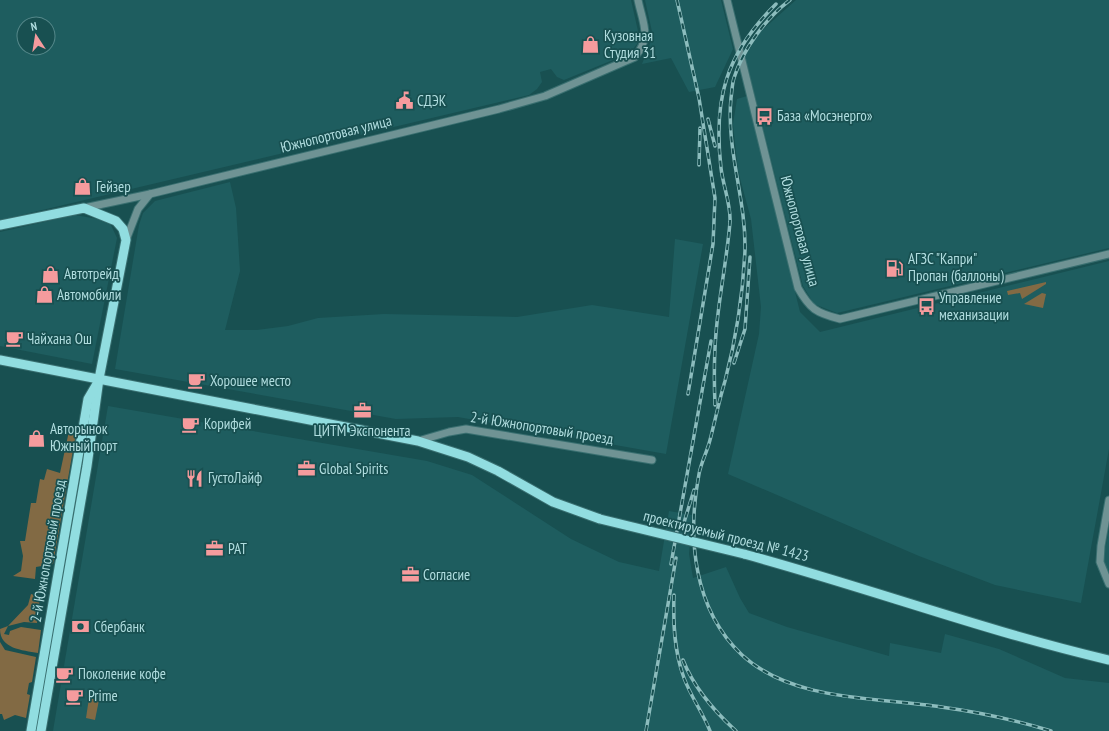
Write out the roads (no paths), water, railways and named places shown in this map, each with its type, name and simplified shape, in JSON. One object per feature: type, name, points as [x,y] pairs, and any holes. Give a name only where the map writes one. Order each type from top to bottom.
[{"type":"main road","name":"Южнопортовая улица","points":[[0,224],[84,208]]},
{"type":"main road","points":[[0,360],[99,379],[126,240],[123,229],[116,221],[84,208]]},
{"type":"main road","name":"2-й Южнопортовый проезд","points":[[31,731],[85,414],[88,399],[99,379]]},
{"type":"main road","name":"2-й Южнопортовый проезд","points":[[41,731],[95,416],[99,379]]},
{"type":"main road","name":"2-й Южнопортовый проезд","points":[[99,379],[418,441]]},
{"type":"main road","points":[[85,414],[91,410],[95,416]]},
{"type":"main road","name":"проектируемый проезд № 1423","points":[[418,441],[468,458],[498,471],[553,502],[600,519],[744,554],[827,577],[1034,641],[1109,660]]},
{"type":"street","name":"Южнопортовая улица","points":[[84,208],[150,194],[499,109],[545,96],[635,58],[643,47],[646,35],[638,0]]},
{"type":"street","name":"Южнопортовая улица","points":[[727,0],[798,286],[807,304],[820,314],[840,319],[1109,254]]},
{"type":"street","points":[[126,240],[138,209],[150,194]]},
{"type":"street","name":"2-й Южнопортовый проезд","points":[[418,441],[449,432],[466,429],[652,460]]},
{"type":"street","points":[[1109,500],[1101,546],[1100,562],[1109,584]]},
{"type":"railway","points":[[677,0],[699,98],[715,198],[713,244],[688,394]]},
{"type":"railway","points":[[790,0],[772,16],[749,45],[738,67],[732,85],[730,117],[731,136],[743,212],[745,250],[741,300],[729,365],[710,440],[700,470],[695,498],[694,547],[704,594],[713,616],[726,637],[742,655],[763,670],[786,682],[837,695],[941,707],[983,714],[1024,723],[1051,731]]},
{"type":"railway","points":[[715,405],[714,369],[716,333],[730,222],[729,208],[721,168],[719,143],[719,120],[722,99],[727,78],[745,41],[776,4]]},
{"type":"railway","points":[[708,119],[715,146]]},
{"type":"railway","points":[[699,165],[700,128]]},
{"type":"railway","points":[[734,363],[745,329],[750,257]]},
{"type":"railway","points":[[671,564],[711,341]]},
{"type":"railway","points":[[682,529],[694,490]]},
{"type":"railway","points":[[646,731],[676,558]]},
{"type":"railway","points":[[674,595],[675,637],[678,658],[687,685],[710,731]]},
{"type":"railway","points":[[683,660],[693,680],[705,698],[736,731]]},
{"type":"place","name":"Кузовная Студия 31","points":[[591,45]]},
{"type":"place","name":"СДЭК","points":[[404,101]]},
{"type":"place","name":"База «Мосэнерго»","points":[[764,116]]},
{"type":"place","name":"Гейзер","points":[[83,187]]},
{"type":"place","name":"АГЗС \"Капри\" Пропан (баллоны)","points":[[895,268]]},
{"type":"place","name":"Автотрейд","points":[[51,274]]},
{"type":"place","name":"Автомобили","points":[[44,295]]},
{"type":"place","name":"Управление механизации","points":[[926,307]]},
{"type":"place","name":"Чайхана Ош","points":[[14,339]]},
{"type":"place","name":"Хорошее место","points":[[197,381]]},
{"type":"place","name":"ЦИТМ Экспонента","points":[[362,410]]},
{"type":"place","name":"Корифей","points":[[191,424]]},
{"type":"place","name":"Авторынок Южный порт","points":[[37,438]]},
{"type":"place","name":"Global Spirits","points":[[306,469]]},
{"type":"place","name":"ГустоЛайф","points":[[195,478]]},
{"type":"place","name":"РАТ","points":[[215,549]]},
{"type":"place","name":"Согласие","points":[[410,575]]},
{"type":"place","name":"Сбербанк","points":[[81,627]]},
{"type":"place","name":"Поколение кофе","points":[[65,674]]},
{"type":"place","name":"Prime","points":[[75,696]]}]
